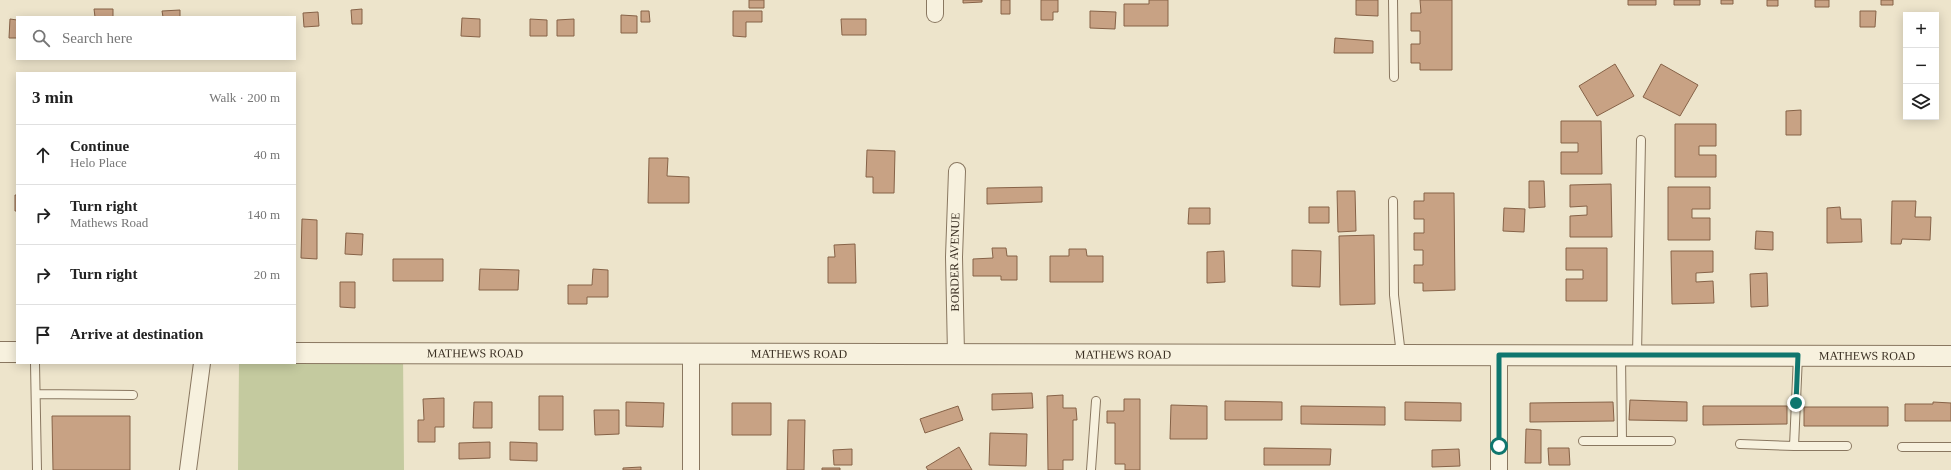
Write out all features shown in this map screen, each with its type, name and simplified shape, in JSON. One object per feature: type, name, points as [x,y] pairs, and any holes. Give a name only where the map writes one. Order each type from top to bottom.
[{"type":"street","name":"BORDER AVENUE","points":[[956,354],[954,257],[957,171]]},
{"type":"street","points":[[0,352],[16,352]]},
{"type":"street","name":"MATHEWS ROAD","points":[[296,353],[1951,356]]},
{"type":"street","points":[[691,353],[691,470]]},
{"type":"street","points":[[1499,355],[1499,470]]},
{"type":"street","points":[[188,470],[202,364]]},
{"type":"lane","points":[[1394,0],[1394,77]]},
{"type":"lane","points":[[1622,441],[1629,355],[1641,140]]},
{"type":"lane","points":[[1393,201],[1394,295],[1401,355]]},
{"type":"lane","points":[[1794,446],[1798,355]]},
{"type":"lane","points":[[35,364],[37,470]]},
{"type":"lane","points":[[36,394],[133,395]]},
{"type":"lane","points":[[1091,470],[1096,401]]},
{"type":"lane","points":[[1583,441],[1671,441]]},
{"type":"lane","points":[[1740,444],[1847,446]]},
{"type":"lane","points":[[1902,448],[1951,448]]},
{"type":"green space","points":[[403,353],[404,470],[238,470],[239,364],[296,363]]},
{"type":"building","points":[[749,0],[764,0],[764,8],[749,8]]},
{"type":"building","points":[[963,0],[982,0],[982,2],[963,3]]},
{"type":"building","points":[[1001,0],[1010,0],[1010,14],[1001,14]]},
{"type":"building","points":[[1041,0],[1058,0],[1058,12],[1053,12],[1053,20],[1041,20]]},
{"type":"building","points":[[1149,0],[1168,0],[1168,26],[1124,26],[1124,4],[1149,4]]},
{"type":"building","points":[[1356,0],[1378,0],[1378,16],[1356,15]]},
{"type":"building","points":[[1420,0],[1452,0],[1452,70],[1420,70],[1420,63],[1411,63],[1411,44],[1420,44],[1420,31],[1411,31],[1411,13],[1421,13]]},
{"type":"building","points":[[1628,0],[1656,0],[1656,5],[1628,5]]},
{"type":"building","points":[[1674,0],[1700,0],[1700,5],[1674,5]]},
{"type":"building","points":[[1721,0],[1733,0],[1733,4],[1721,4]]},
{"type":"building","points":[[1767,0],[1778,0],[1778,6],[1767,6]]},
{"type":"building","points":[[1815,0],[1829,0],[1829,7],[1815,7]]},
{"type":"building","points":[[1881,0],[1893,0],[1893,5],[1881,5]]},
{"type":"building","points":[[94,9],[113,9],[113,16],[95,16]]},
{"type":"building","points":[[362,9],[362,24],[352,24],[351,10]]},
{"type":"building","points":[[180,10],[180,16],[163,16],[162,11]]},
{"type":"building","points":[[641,11],[649,11],[650,22],[641,22]]},
{"type":"building","points":[[733,11],[762,11],[762,22],[746,22],[746,37],[733,36]]},
{"type":"building","points":[[1090,11],[1116,12],[1115,29],[1090,28]]},
{"type":"building","points":[[1860,11],[1876,11],[1875,27],[1860,27]]},
{"type":"building","points":[[318,12],[319,26],[304,27],[303,13]]},
{"type":"building","points":[[621,15],[637,16],[637,33],[621,33]]},
{"type":"building","points":[[462,18],[480,19],[480,37],[461,36]]},
{"type":"building","points":[[10,19],[16,20],[16,38],[9,38]]},
{"type":"building","points":[[530,19],[547,20],[547,36],[530,36]]},
{"type":"building","points":[[574,19],[574,36],[557,36],[557,20]]},
{"type":"building","points":[[841,19],[866,19],[866,35],[842,35]]},
{"type":"building","points":[[1335,38],[1373,41],[1373,53],[1334,53]]},
{"type":"building","points":[[1615,64],[1634,96],[1597,116],[1579,86]]},
{"type":"building","points":[[1661,64],[1698,85],[1680,116],[1643,97]]},
{"type":"building","points":[[1801,110],[1801,135],[1786,135],[1786,111]]},
{"type":"building","points":[[1561,121],[1601,121],[1602,174],[1561,174],[1561,152],[1578,152],[1578,143],[1561,143]]},
{"type":"building","points":[[1675,124],[1716,124],[1716,146],[1699,146],[1699,155],[1716,155],[1716,177],[1675,177]]},
{"type":"building","points":[[867,150],[895,151],[894,193],[873,193],[873,177],[866,177]]},
{"type":"building","points":[[649,158],[668,158],[667,176],[689,177],[689,203],[648,203]]},
{"type":"building","points":[[1529,181],[1544,181],[1545,207],[1529,208]]},
{"type":"building","points":[[1611,184],[1612,237],[1570,237],[1570,216],[1587,215],[1587,206],[1570,207],[1570,185]]},
{"type":"building","points":[[1042,187],[1042,202],[987,204],[987,188]]},
{"type":"building","points":[[1668,187],[1710,187],[1710,209],[1692,209],[1692,218],[1710,218],[1710,240],[1668,240]]},
{"type":"building","points":[[1337,191],[1355,191],[1356,231],[1338,232]]},
{"type":"building","points":[[1424,193],[1454,193],[1455,290],[1423,291],[1423,283],[1414,283],[1414,265],[1423,265],[1423,250],[1414,250],[1414,233],[1424,233],[1424,219],[1414,219],[1414,201],[1424,201]]},
{"type":"building","points":[[15,195],[16,195],[16,211]]},
{"type":"building","points":[[1892,201],[1916,201],[1915,217],[1931,217],[1930,240],[1902,239],[1901,244],[1891,244]]},
{"type":"building","points":[[1309,207],[1329,207],[1329,223],[1309,223]]},
{"type":"building","points":[[1840,207],[1841,219],[1861,219],[1862,242],[1827,243],[1827,208]]},
{"type":"building","points":[[1189,208],[1210,208],[1210,224],[1188,224]]},
{"type":"building","points":[[1504,208],[1525,209],[1524,232],[1503,231]]},
{"type":"building","points":[[302,219],[317,220],[317,259],[301,258]]},
{"type":"building","points":[[1756,231],[1773,232],[1773,250],[1755,249]]},
{"type":"building","points":[[346,233],[363,234],[362,255],[345,254]]},
{"type":"building","points":[[1374,235],[1375,304],[1340,305],[1339,236]]},
{"type":"building","points":[[855,244],[856,283],[828,283],[828,257],[835,257],[834,245]]},
{"type":"building","points":[[992,248],[1006,248],[1007,256],[1017,256],[1017,280],[1001,280],[1001,276],[973,276],[973,259],[993,258]]},
{"type":"building","points":[[1566,248],[1607,248],[1607,301],[1566,301],[1566,279],[1583,279],[1583,270],[1566,270]]},
{"type":"building","points":[[1069,249],[1086,249],[1087,256],[1103,256],[1103,282],[1050,282],[1050,256],[1069,256]]},
{"type":"building","points":[[1292,250],[1321,251],[1320,287],[1292,286]]},
{"type":"building","points":[[1224,251],[1225,282],[1207,283],[1207,252]]},
{"type":"building","points":[[1671,251],[1713,251],[1713,272],[1696,273],[1696,282],[1713,281],[1714,303],[1672,304]]},
{"type":"building","points":[[393,259],[443,259],[443,281],[393,281]]},
{"type":"building","points":[[480,269],[519,270],[518,290],[479,290]]},
{"type":"building","points":[[593,269],[608,270],[608,297],[587,297],[587,304],[568,304],[568,285],[592,285]]},
{"type":"building","points":[[1767,273],[1768,306],[1751,307],[1750,274]]},
{"type":"building","points":[[340,282],[355,282],[355,308],[340,307]]},
{"type":"building","points":[[1032,393],[1033,408],[992,410],[992,394]]},
{"type":"building","points":[[1063,395],[1063,408],[1076,408],[1077,420],[1073,420],[1073,460],[1063,460],[1063,470],[1048,470],[1047,396]]},
{"type":"building","points":[[539,396],[563,396],[563,430],[539,430]]},
{"type":"building","points":[[444,398],[444,427],[435,427],[435,442],[418,442],[418,420],[424,420],[423,399]]},
{"type":"building","points":[[1124,399],[1140,399],[1140,470],[1125,470],[1125,464],[1115,464],[1115,423],[1107,423],[1107,411],[1124,411]]},
{"type":"building","points":[[1630,400],[1687,402],[1687,421],[1629,420]]},
{"type":"building","points":[[1225,401],[1282,402],[1282,420],[1225,420]]},
{"type":"building","points":[[474,402],[492,402],[492,428],[473,428]]},
{"type":"building","points":[[626,402],[664,403],[663,427],[626,426]]},
{"type":"building","points":[[1405,402],[1461,403],[1461,421],[1405,420]]},
{"type":"building","points":[[1613,402],[1614,421],[1530,422],[1530,403]]},
{"type":"building","points":[[1933,402],[1951,403],[1951,421],[1905,421],[1905,404],[1933,404]]},
{"type":"building","points":[[732,403],[771,403],[771,435],[732,435]]},
{"type":"building","points":[[1171,405],[1207,406],[1207,439],[1170,439]]},
{"type":"building","points":[[958,406],[963,420],[925,433],[920,419]]},
{"type":"building","points":[[1301,406],[1385,407],[1385,425],[1301,424]]},
{"type":"building","points":[[1703,406],[1787,406],[1787,424],[1703,425]]},
{"type":"building","points":[[1804,407],[1888,407],[1888,426],[1804,426]]},
{"type":"building","points":[[594,410],[619,410],[619,434],[595,435]]},
{"type":"building","points":[[52,416],[130,416],[130,470],[53,470]]},
{"type":"building","points":[[788,420],[805,420],[804,470],[787,470]]},
{"type":"building","points":[[1526,429],[1541,430],[1541,463],[1525,463]]},
{"type":"building","points":[[990,433],[1027,434],[1026,466],[989,465]]},
{"type":"building","points":[[490,442],[490,458],[459,459],[459,443]]},
{"type":"building","points":[[510,442],[537,443],[537,461],[510,460]]},
{"type":"building","points":[[959,447],[972,470],[928,470],[926,467]]},
{"type":"building","points":[[1264,448],[1331,449],[1330,465],[1264,465]]},
{"type":"building","points":[[1548,448],[1569,448],[1570,465],[1549,465]]},
{"type":"building","points":[[852,449],[852,465],[834,465],[833,450]]},
{"type":"building","points":[[1459,449],[1460,466],[1432,467],[1432,450]]},
{"type":"building","points":[[641,467],[641,470],[623,470],[623,468]]},
{"type":"building","points":[[822,468],[840,468],[840,470],[822,470]]},
{"type":"route","points":[[1499,446],[1499,355],[1798,355],[1796,403]]}]
